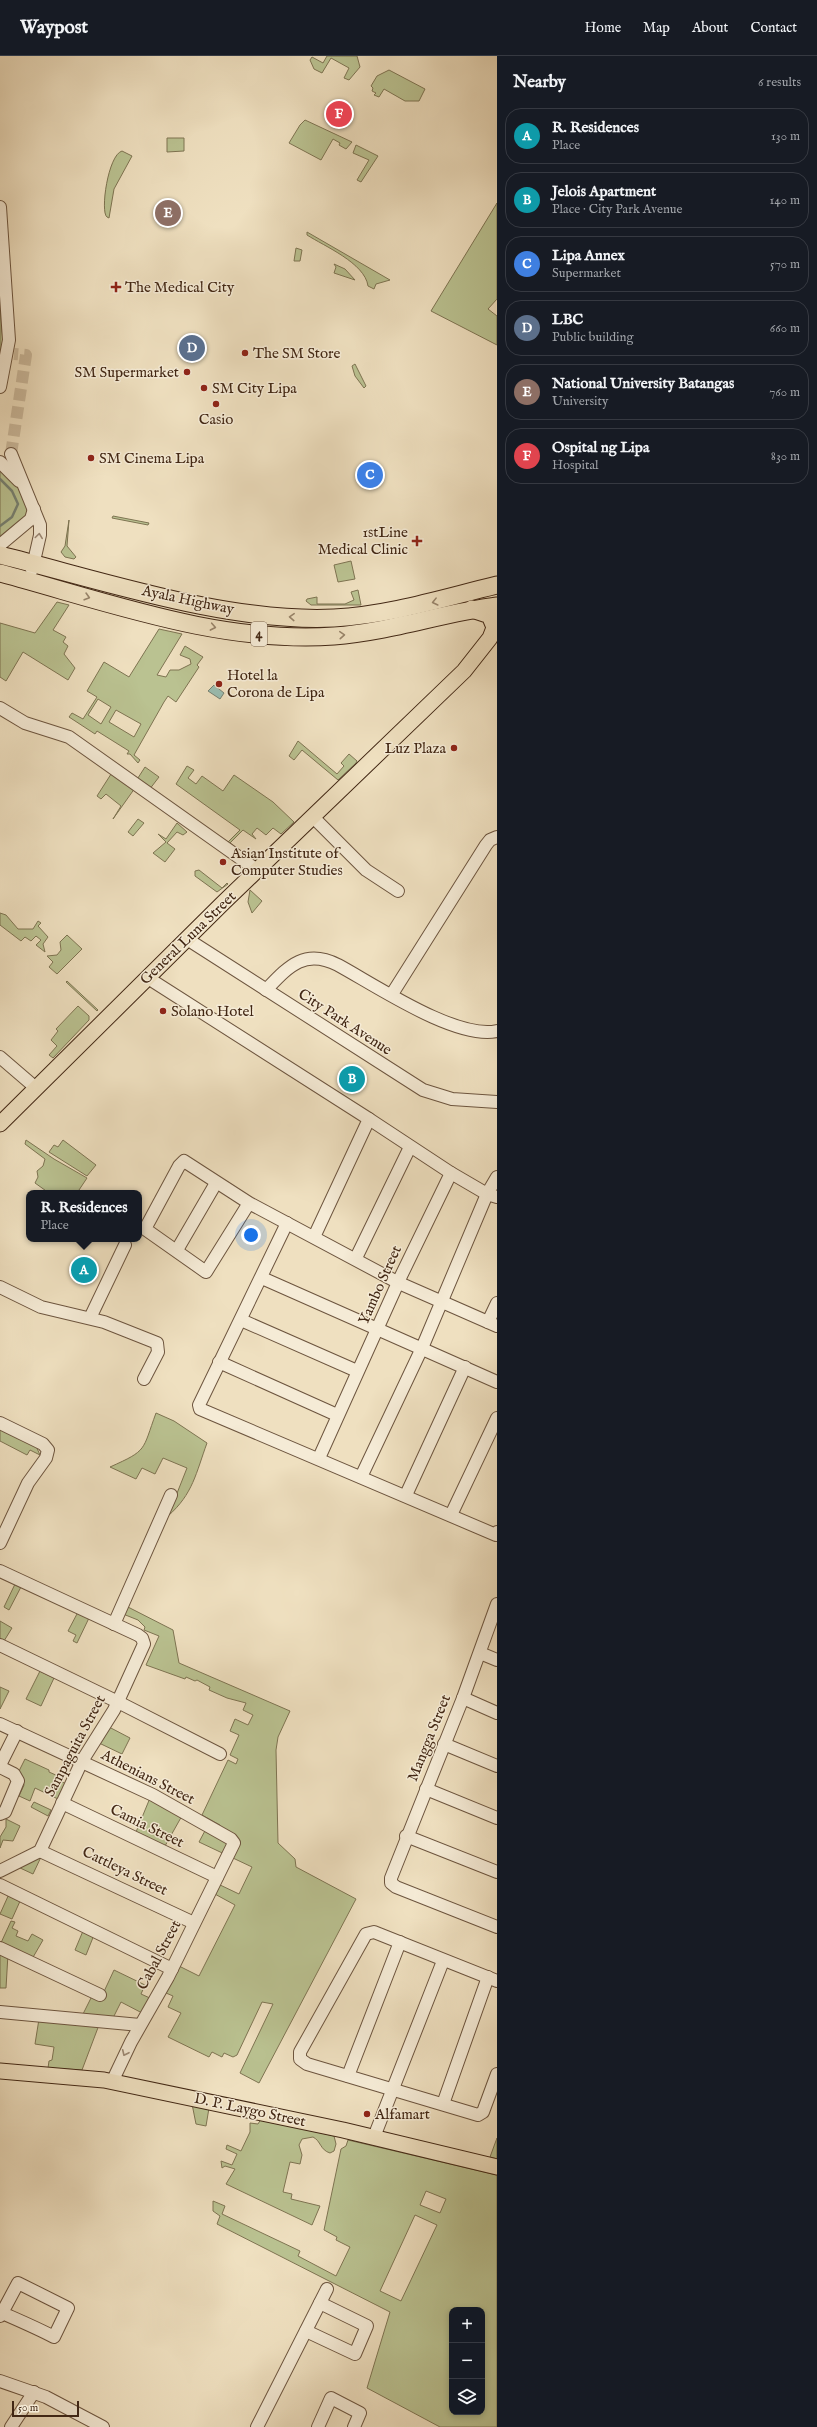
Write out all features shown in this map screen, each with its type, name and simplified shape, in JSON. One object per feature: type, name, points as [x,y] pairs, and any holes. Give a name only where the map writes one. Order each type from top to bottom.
[{"type":"highway","name":"Ayala Highway","points":[[0,555],[189,601],[282,616],[322,618],[364,615],[404,609],[497,585]]},
{"type":"highway","points":[[472,591],[497,572]]},
{"type":"highway","name":"Ayala Highway","points":[[0,573],[163,617],[249,633],[274,636],[332,636],[378,631],[472,609]]},
{"type":"highway","name":"4","points":[[472,609],[497,606]]},
{"type":"highway","points":[[472,609],[490,615],[496,624]]},
{"type":"main road","name":"General Luna Street","points":[[0,1124],[257,870],[314,817],[464,671],[490,638],[496,624]]},
{"type":"main road","name":"General Luna Street","points":[[464,671],[482,660],[497,645]]},
{"type":"main road","name":"D. P. Laygo Street","points":[[0,2071],[80,2077],[112,2082],[374,2137],[497,2167]]},
{"type":"street","points":[[0,207],[10,356],[0,387]]},
{"type":"street","points":[[11,454],[34,509],[40,530],[29,581]]},
{"type":"street","points":[[0,462],[26,490]]},
{"type":"street","points":[[0,545],[31,519],[34,509]]},
{"type":"street","points":[[0,708],[25,723],[68,738],[257,870]]},
{"type":"street","points":[[314,817],[366,870],[398,891]]},
{"type":"street","points":[[392,994],[486,844],[490,840],[497,838]]},
{"type":"street","name":"City Park Avenue","points":[[187,939],[424,1090],[452,1099],[497,1103]]},
{"type":"street","points":[[266,990],[293,964],[305,959],[316,958],[333,962],[461,1029],[482,1033],[497,1031]]},
{"type":"street","points":[[148,978],[451,1173],[492,1195]]},
{"type":"street","points":[[0,1057],[36,1088]]},
{"type":"street","points":[[314,1237],[369,1119]]},
{"type":"street","points":[[356,1258],[410,1147]]},
{"type":"street","points":[[249,1203],[208,1271],[204,1271],[177,1250],[145,1229],[179,1166],[182,1162],[186,1162],[216,1183],[249,1203],[356,1258],[399,1283],[442,1303],[493,1324],[497,1303]]},
{"type":"street","name":"Yambo Street","points":[[319,1458],[337,1414],[451,1173]]},
{"type":"street","points":[[361,1477],[492,1195],[497,1177]]},
{"type":"street","points":[[177,1250],[216,1183]]},
{"type":"street","points":[[287,1223],[262,1278],[219,1362],[199,1405],[200,1409],[497,1534]]},
{"type":"street","points":[[90,1318],[125,1245]]},
{"type":"street","points":[[262,1278],[497,1382]]},
{"type":"street","points":[[0,1288],[57,1312],[104,1322],[157,1344],[158,1352],[144,1379]]},
{"type":"street","points":[[241,1320],[357,1371]]},
{"type":"street","points":[[219,1362],[337,1414]]},
{"type":"street","points":[[406,1495],[465,1367]]},
{"type":"street","points":[[451,1515],[497,1418]]},
{"type":"street","points":[[0,1423],[43,1444],[48,1450],[46,1458],[28,1484],[0,1543]]},
{"type":"street","points":[[0,1571],[114,1624],[171,1495]]},
{"type":"street","name":"Mangga Street","points":[[497,1604],[463,1698],[406,1836],[391,1878],[391,1883],[396,1887],[497,1927]]},
{"type":"street","name":"Sampaguita Street","points":[[40,1851],[82,1762],[118,1702],[144,1646],[142,1638],[114,1624]]},
{"type":"street","points":[[0,1645],[118,1702],[220,1754]]},
{"type":"street","points":[[480,1653],[497,1660]]},
{"type":"street","points":[[463,1698],[497,1713]]},
{"type":"street","name":"Athenians Street","points":[[0,1724],[153,1795],[231,1839],[234,1843]]},
{"type":"street","points":[[0,1814],[5,1812],[18,1781],[14,1774],[0,1766],[17,1731]]},
{"type":"street","points":[[444,1744],[497,1766]]},
{"type":"street","points":[[426,1789],[497,1818]]},
{"type":"street","name":"Camia Street","points":[[62,1803],[217,1878]]},
{"type":"street","points":[[406,1836],[497,1872]]},
{"type":"street","name":"Cabal Street","points":[[112,2082],[140,2025],[172,1969],[234,1843]]},
{"type":"street","points":[[0,1871],[40,1851]]},
{"type":"street","name":"Cattleya Street","points":[[40,1851],[194,1922]]},
{"type":"street","points":[[0,1885],[172,1969]]},
{"type":"street","points":[[443,2104],[492,1979],[374,1932],[366,1934],[300,2052],[300,2059],[307,2064],[478,2115],[481,2114],[497,2074]]},
{"type":"street","points":[[348,2076],[400,1942]]},
{"type":"street","points":[[0,1948],[100,1995]]},
{"type":"street","points":[[374,2137],[443,1960]]},
{"type":"street","points":[[0,2012],[140,2025]]},
{"type":"street","points":[[18,2283],[68,2308],[54,2338],[1,2314],[18,2283]]},
{"type":"street","points":[[257,2427],[327,2289]]},
{"type":"street","points":[[306,2331],[355,2354],[367,2326],[320,2303]]},
{"type":"street","points":[[0,2381],[34,2392],[103,2427]]},
{"type":"street","points":[[12,2427],[34,2392]]},
{"type":"street","points":[[318,2427],[331,2398],[360,2413],[354,2427]]},
{"type":"green space","points":[[327,56],[357,56],[360,67],[349,80],[344,78],[349,68],[331,58],[322,73],[314,69],[310,60],[312,57],[323,63]]},
{"type":"green space","points":[[389,70],[425,89],[419,101],[405,101],[384,89],[379,97],[374,95],[376,93],[372,91],[373,88],[371,86],[377,76]]},
{"type":"green space","points":[[305,120],[352,142],[346,149],[333,139],[321,160],[289,143],[300,125]]},
{"type":"green space","points":[[167,138],[184,138],[184,151],[167,152]]},
{"type":"green space","points":[[356,145],[378,156],[361,182],[357,180],[369,160],[353,153]]},
{"type":"green space","points":[[122,151],[132,156],[114,189],[109,218],[105,213],[104,205],[109,172],[117,155]]},
{"type":"green space","points":[[497,203],[497,299],[488,309],[497,316],[497,345],[431,311]]},
{"type":"green space","points":[[307,232],[390,280],[376,284],[374,289],[368,286],[360,270],[343,256],[307,235]]},
{"type":"green space","points":[[296,248],[302,250],[300,261],[294,261]]},
{"type":"green space","points":[[334,264],[345,269],[355,280],[334,273],[336,267]]},
{"type":"green space","points":[[0,304],[3,343],[0,353]]},
{"type":"green space","points":[[355,364],[366,386],[364,388],[355,376],[352,366]]},
{"type":"green space","points":[[0,468],[18,486],[29,514],[0,537]]},
{"type":"green space","points":[[113,516],[149,523],[148,525],[112,518]]},
{"type":"green space","points":[[69,520],[67,546],[76,557],[74,559],[65,557],[61,552],[65,546]]},
{"type":"green space","points":[[351,561],[355,579],[338,582],[334,565]]},
{"type":"green space","points":[[358,590],[361,605],[311,605],[306,601],[307,599],[317,597],[317,604],[345,604],[354,600],[351,592]]},
{"type":"green space","points":[[57,602],[69,605],[53,630],[66,637],[63,642],[68,646],[64,654],[75,668],[68,680],[23,652],[6,681],[0,677],[0,623],[35,633]]},
{"type":"green space","points":[[159,629],[182,634],[157,675],[166,677],[170,670],[179,670],[191,664],[190,659],[180,655],[185,646],[203,657],[197,665],[199,667],[176,702],[168,696],[164,702],[134,755],[140,760],[138,763],[130,754],[127,754],[129,751],[97,731],[95,734],[69,717],[72,713],[83,719],[97,697],[87,691],[104,662],[129,677]],"holes":[[[98,699],[111,707],[101,724],[88,715]],[[116,710],[141,724],[134,737],[109,722]]]},
{"type":"green space","points":[[298,741],[337,774],[344,766],[341,763],[349,754],[357,761],[338,780],[302,750],[294,760],[289,756]]},
{"type":"green space","points":[[187,766],[194,770],[188,778],[196,784],[202,776],[223,791],[234,775],[273,802],[294,822],[281,834],[273,828],[266,835],[257,828],[252,834],[256,839],[243,830],[230,843],[252,860],[225,845],[240,830],[176,784]]},
{"type":"green space","points":[[145,767],[159,777],[149,790],[136,781]]},
{"type":"green space","points":[[113,771],[135,788],[113,819],[121,806],[106,794],[101,799],[97,796]]},
{"type":"green space","points":[[138,819],[144,823],[133,836],[128,832]]},
{"type":"green space","points":[[177,823],[187,832],[183,835],[177,832],[167,843],[175,849],[165,862],[153,853],[166,842],[158,834],[166,839]]},
{"type":"green space","points":[[199,870],[222,888],[227,883],[228,884],[217,892],[195,876],[195,871]]},
{"type":"green space","points":[[250,890],[262,901],[252,913],[248,902]]},
{"type":"green space","points":[[0,913],[6,915],[18,929],[33,929],[38,921],[41,923],[38,926],[48,937],[43,944],[45,952],[36,945],[41,940],[36,936],[31,941],[25,937],[21,941],[0,925]]},
{"type":"green space","points":[[67,935],[82,949],[57,974],[49,967],[53,962],[47,956],[57,955],[61,950],[60,942]]},
{"type":"green space","points":[[67,981],[98,1010],[97,1011],[66,982]]},
{"type":"green space","points":[[78,1006],[89,1016],[89,1020],[53,1058],[49,1055],[57,1046],[51,1040],[58,1031],[56,1029]]},
{"type":"green space","points":[[26,1140],[54,1159],[87,1178],[79,1190],[45,1190],[35,1183],[38,1177],[37,1171],[43,1166],[45,1159],[25,1144]]},
{"type":"green space","points":[[63,1140],[96,1165],[87,1176],[49,1152],[54,1145],[58,1147]]},
{"type":"green space","points":[[156,1413],[174,1421],[207,1443],[193,1482],[183,1500],[168,1516],[187,1468],[163,1458],[155,1474],[142,1468],[136,1479],[110,1467],[131,1457],[142,1448]]},
{"type":"green space","points":[[0,1428],[36,1446],[40,1455],[30,1450],[27,1455],[0,1441]]},
{"type":"green space","points":[[16,1582],[22,1585],[9,1610],[4,1607]]},
{"type":"green space","points":[[126,1606],[173,1630],[179,1663],[290,1711],[278,1737],[276,1750],[278,1843],[295,1859],[296,1867],[356,1899],[259,2083],[240,2073],[273,2004],[262,2002],[237,2055],[233,2057],[224,2053],[222,2057],[212,2052],[209,2057],[168,2037],[181,2013],[168,2007],[173,1996],[166,1993],[179,1966],[199,1976],[235,1905],[213,1893],[218,1884],[239,1894],[252,1867],[199,1842],[207,1827],[216,1832],[220,1825],[202,1815],[228,1760],[236,1764],[238,1759],[230,1755],[239,1735],[230,1731],[235,1719],[248,1725],[253,1715],[243,1710],[246,1703],[227,1698],[209,1690],[210,1687],[197,1680],[195,1681],[186,1677],[185,1679],[146,1665],[159,1636],[144,1630],[145,1627],[138,1620],[123,1614]]},
{"type":"green space","points":[[78,1612],[89,1618],[77,1643],[73,1641],[76,1635],[68,1631]]},
{"type":"green space","points":[[0,1621],[12,1628],[4,1641],[0,1639]]},
{"type":"green space","points":[[40,1671],[54,1678],[41,1706],[26,1699]]},
{"type":"green space","points":[[0,1687],[9,1691],[0,1709]]},
{"type":"green space","points":[[109,1727],[130,1738],[122,1754],[99,1743]]},
{"type":"green space","points":[[25,1759],[49,1770],[49,1772],[58,1776],[57,1779],[66,1784],[58,1799],[35,1788],[30,1801],[19,1796],[24,1785],[18,1773]]},
{"type":"green space","points":[[150,1798],[183,1814],[165,1846],[136,1832]]},
{"type":"green space","points":[[34,1802],[51,1810],[48,1816],[31,1807]]},
{"type":"green space","points":[[6,1819],[20,1826],[13,1841],[3,1840],[0,1848],[0,1837],[6,1827]]},
{"type":"green space","points":[[41,1857],[33,1874],[18,1867]]},
{"type":"green space","points":[[9,1894],[21,1899],[12,1919],[0,1914]]},
{"type":"green space","points":[[11,1921],[15,1922],[12,1928],[18,1931],[16,1936],[28,1941],[32,1934],[43,1940],[32,1959],[0,1945]]},
{"type":"green space","points":[[83,1931],[94,1935],[86,1955],[75,1950]]},
{"type":"green space","points":[[0,1952],[8,1954],[6,1988],[0,1988]]},
{"type":"green space","points":[[114,1970],[145,1985],[141,1994],[152,1999],[144,2014],[121,2002],[113,2018],[83,2014],[93,1994],[101,1998]]},
{"type":"green space","points":[[39,2019],[99,2025],[82,2070],[48,2068],[49,2061],[52,2060],[54,2047],[35,2044]]},
{"type":"green space","points":[[192,2104],[209,2108],[206,2126],[196,2124]]},
{"type":"green space","points":[[261,2119],[334,2136],[336,2144],[334,2151],[330,2153],[324,2150],[318,2141],[313,2137],[302,2139],[299,2145],[302,2155],[300,2164],[290,2162],[283,2192],[292,2194],[291,2199],[320,2206],[312,2225],[226,2184],[235,2169],[225,2166],[222,2168],[221,2161],[232,2165],[237,2154],[226,2149],[227,2145],[241,2151],[250,2132],[250,2123],[258,2124]]},
{"type":"green space","points":[[497,2138],[497,2159],[490,2157]]},
{"type":"green space","points":[[348,2140],[497,2175],[497,2427],[440,2427],[367,2388],[390,2312],[217,2224],[220,2216],[213,2211],[213,2201],[225,2206],[222,2214],[300,2251],[298,2256],[336,2276],[350,2247],[336,2240],[337,2237],[324,2230],[341,2149],[346,2146]],"holes":[[[426,2191],[446,2199],[440,2213],[420,2205]],[[415,2215],[437,2225],[401,2301],[380,2291]]]},
{"type":"water","points":[[214,685],[224,693],[220,699],[208,691]]},
{"type":"waterway","points":[[0,479],[12,491],[18,504],[12,517],[0,526]]},
{"type":"tunnel","points":[[11,454],[26,355],[14,354]]},
{"type":"place","name":"Ospital ng Lipa","points":[[339,114]]},
{"type":"place","name":"National University Batangas","points":[[168,213]]},
{"type":"place","name":"The Medical City","points":[[116,287]]},
{"type":"place","name":"LBC","points":[[192,348]]},
{"type":"place","name":"The SM Store","points":[[245,353]]},
{"type":"place","name":"SM Supermarket","points":[[187,372]]},
{"type":"place","name":"SM City Lipa","points":[[204,388]]},
{"type":"place","name":"Casio","points":[[216,404]]},
{"type":"place","name":"SM Cinema Lipa","points":[[91,458]]},
{"type":"place","name":"Lipa Annex","points":[[370,475]]},
{"type":"place","name":"1stLine Medical Clinic","points":[[417,541]]},
{"type":"place","name":"Hotel la Corona de Lipa","points":[[219,684]]},
{"type":"place","name":"Luz Plaza","points":[[454,748]]},
{"type":"place","name":"Asian Institute of Computer Studies","points":[[223,862]]},
{"type":"place","name":"Solano Hotel","points":[[163,1011]]},
{"type":"place","name":"Jelois Apartment","points":[[352,1079]]},
{"type":"place","name":"R. Residences","points":[[84,1270]]},
{"type":"place","name":"Alfamart","points":[[367,2114]]}]
